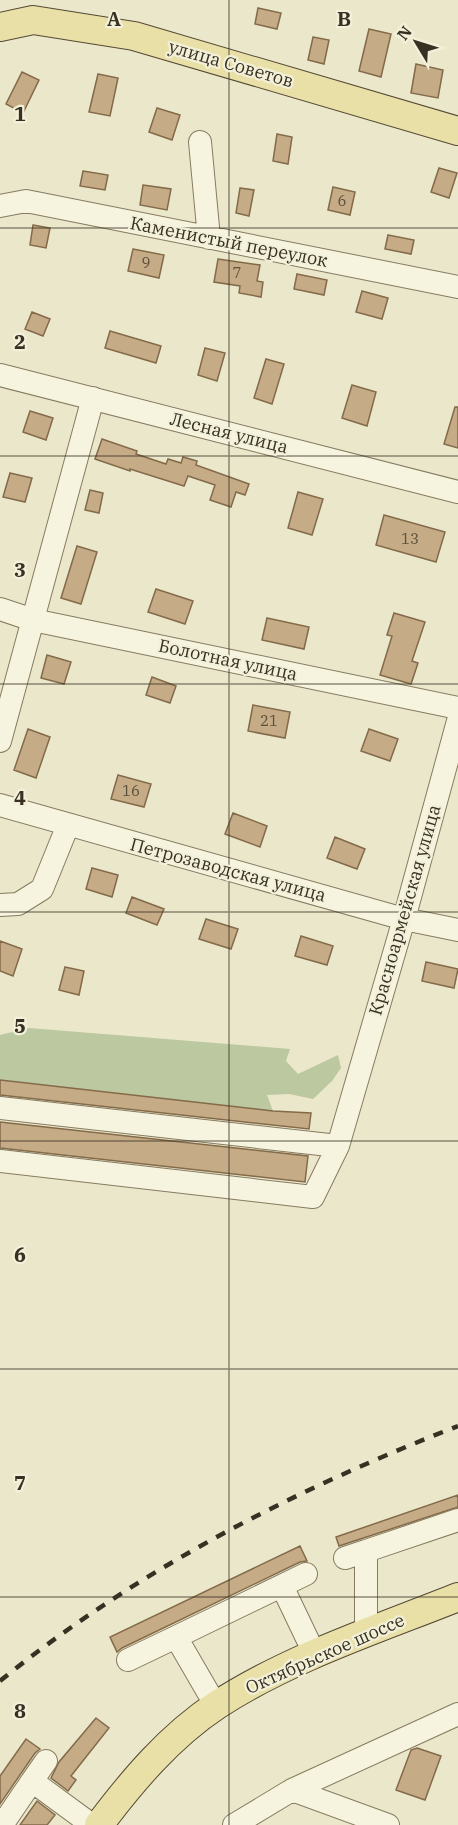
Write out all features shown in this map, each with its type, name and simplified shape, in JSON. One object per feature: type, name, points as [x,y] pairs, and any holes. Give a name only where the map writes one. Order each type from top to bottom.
[{"type":"main road","name":"улица Советов","points":[[0,27],[33,20],[134,36],[458,131]]},
{"type":"main road","name":"Октябрьское шоссе","points":[[99,1825],[130,1783],[183,1731],[216,1706],[267,1676],[315,1654],[458,1597]]},
{"type":"street","points":[[200,142],[209,238]]},
{"type":"street","name":"Каменистый переулок","points":[[0,206],[26,201],[458,287]]},
{"type":"street","name":"Лесная улица","points":[[0,375],[458,492]]},
{"type":"street","points":[[0,741],[93,398]]},
{"type":"street","name":"Болотная улица","points":[[0,609],[33,620],[458,708]]},
{"type":"street","name":"Красноармейская улица","points":[[0,1161],[313,1197],[338,1146],[404,919],[458,721]]},
{"type":"street","name":"Петрозаводская улица","points":[[0,805],[404,919],[458,930]]},
{"type":"street","points":[[0,905],[18,904],[42,889],[68,825]]},
{"type":"street","points":[[0,1108],[338,1146]]},
{"type":"street","points":[[345,1558],[458,1520]]},
{"type":"street","points":[[366,1551],[366,1634]]},
{"type":"street","points":[[128,1660],[306,1574]]},
{"type":"street","points":[[282,1586],[315,1654]]},
{"type":"street","points":[[176,1637],[216,1706]]},
{"type":"street","points":[[236,1825],[292,1790],[458,1714]]},
{"type":"street","points":[[2,1825],[46,1761]]},
{"type":"street","points":[[32,1781],[65,1817],[92,1825]]},
{"type":"street","points":[[292,1790],[388,1825]]},
{"type":"green space","points":[[29,1028],[290,1049],[286,1061],[298,1074],[338,1055],[341,1068],[332,1081],[313,1099],[289,1094],[267,1095],[273,1111],[0,1080],[0,1035]]},
{"type":"building","points":[[258,8],[281,13],[277,29],[255,24]]},
{"type":"building","points":[[369,29],[391,34],[381,77],[359,71]]},
{"type":"building","points":[[313,37],[329,40],[324,64],[308,60]]},
{"type":"building","points":[[416,64],[443,70],[438,98],[411,93]]},
{"type":"building","points":[[22,72],[39,80],[23,113],[6,104]]},
{"type":"building","points":[[98,74],[118,78],[110,116],[89,112]]},
{"type":"building","points":[[157,108],[180,115],[172,140],[149,132]]},
{"type":"building","points":[[277,134],[292,137],[288,164],[273,161]]},
{"type":"building","points":[[439,168],[457,173],[449,198],[431,192]]},
{"type":"building","points":[[83,171],[108,175],[105,190],[80,186]]},
{"type":"building","points":[[143,185],[171,189],[167,210],[140,205]]},
{"type":"building","points":[[333,187],[355,192],[350,215],[328,210]]},
{"type":"building","points":[[240,188],[254,190],[249,216],[236,213]]},
{"type":"building","points":[[33,225],[50,228],[46,248],[30,245]]},
{"type":"building","points":[[388,235],[414,240],[411,254],[385,249]]},
{"type":"building","points":[[133,249],[164,255],[159,278],[128,271]]},
{"type":"building","points":[[218,259],[260,265],[257,281],[263,282],[261,297],[239,293],[240,286],[214,282]]},
{"type":"building","points":[[297,274],[327,280],[324,295],[294,289]]},
{"type":"building","points":[[362,291],[388,298],[382,319],[356,312]]},
{"type":"building","points":[[32,312],[50,319],[43,336],[25,329]]},
{"type":"building","points":[[110,331],[161,346],[156,363],[105,348]]},
{"type":"building","points":[[205,348],[225,353],[217,381],[198,375]]},
{"type":"building","points":[[266,359],[284,364],[272,404],[254,398]]},
{"type":"building","points":[[352,385],[376,392],[367,426],[342,418]]},
{"type":"building","points":[[455,407],[458,407],[458,448],[444,444]]},
{"type":"building","points":[[30,411],[53,418],[46,440],[23,432]]},
{"type":"building","points":[[102,439],[166,464],[168,459],[181,463],[183,457],[197,461],[196,465],[249,484],[245,495],[236,492],[231,507],[210,500],[215,485],[188,476],[184,486],[95,459]]},
{"type":"building","points":[[10,473],[32,478],[25,502],[3,497]]},
{"type":"building","points":[[90,490],[103,493],[99,513],[85,510]]},
{"type":"building","points":[[298,492],[323,499],[312,535],[288,528]]},
{"type":"building","points":[[384,515],[445,532],[436,562],[376,545]]},
{"type":"building","points":[[77,546],[97,552],[81,604],[61,598]]},
{"type":"building","points":[[156,589],[193,601],[185,624],[148,612]]},
{"type":"building","points":[[394,613],[425,622],[412,661],[418,663],[411,684],[380,675],[392,636],[387,635]]},
{"type":"building","points":[[267,618],[309,627],[304,649],[262,640]]},
{"type":"building","points":[[47,655],[71,662],[64,684],[41,678]]},
{"type":"building","points":[[152,677],[176,686],[170,703],[146,695]]},
{"type":"building","points":[[253,705],[290,712],[285,738],[248,731]]},
{"type":"building","points":[[28,729],[50,737],[36,778],[14,770]]},
{"type":"building","points":[[369,729],[398,739],[390,761],[361,751]]},
{"type":"building","points":[[118,775],[151,784],[144,807],[111,799]]},
{"type":"building","points":[[233,813],[267,826],[260,847],[225,834]]},
{"type":"building","points":[[335,837],[365,849],[357,869],[327,858]]},
{"type":"building","points":[[92,868],[118,875],[112,897],[86,889]]},
{"type":"building","points":[[132,897],[164,909],[157,925],[126,913]]},
{"type":"building","points":[[206,919],[238,929],[231,949],[199,939]]},
{"type":"building","points":[[301,936],[333,946],[327,965],[295,956]]},
{"type":"building","points":[[0,941],[22,949],[13,976],[0,971]]},
{"type":"building","points":[[426,962],[458,969],[454,988],[422,981]]},
{"type":"building","points":[[65,967],[84,971],[79,995],[59,990]]},
{"type":"building","points":[[0,1080],[273,1111],[311,1113],[309,1129],[0,1095]]},
{"type":"building","points":[[0,1122],[308,1156],[305,1182],[0,1148]]},
{"type":"building","points":[[458,1495],[458,1507],[339,1546],[336,1537]]},
{"type":"building","points":[[300,1546],[307,1561],[300,1562],[117,1652],[110,1637]]},
{"type":"building","points":[[96,1718],[109,1728],[71,1776],[76,1780],[68,1791],[51,1778],[59,1762]]},
{"type":"building","points":[[26,1739],[40,1749],[0,1804],[0,1776]]},
{"type":"building","points":[[417,1748],[441,1756],[425,1800],[396,1790],[411,1750]]},
{"type":"building","points":[[37,1801],[55,1815],[47,1825],[20,1825]]},
{"type":"railway","points":[[0,1681],[106,1603],[219,1536],[337,1477],[458,1426]]}]
